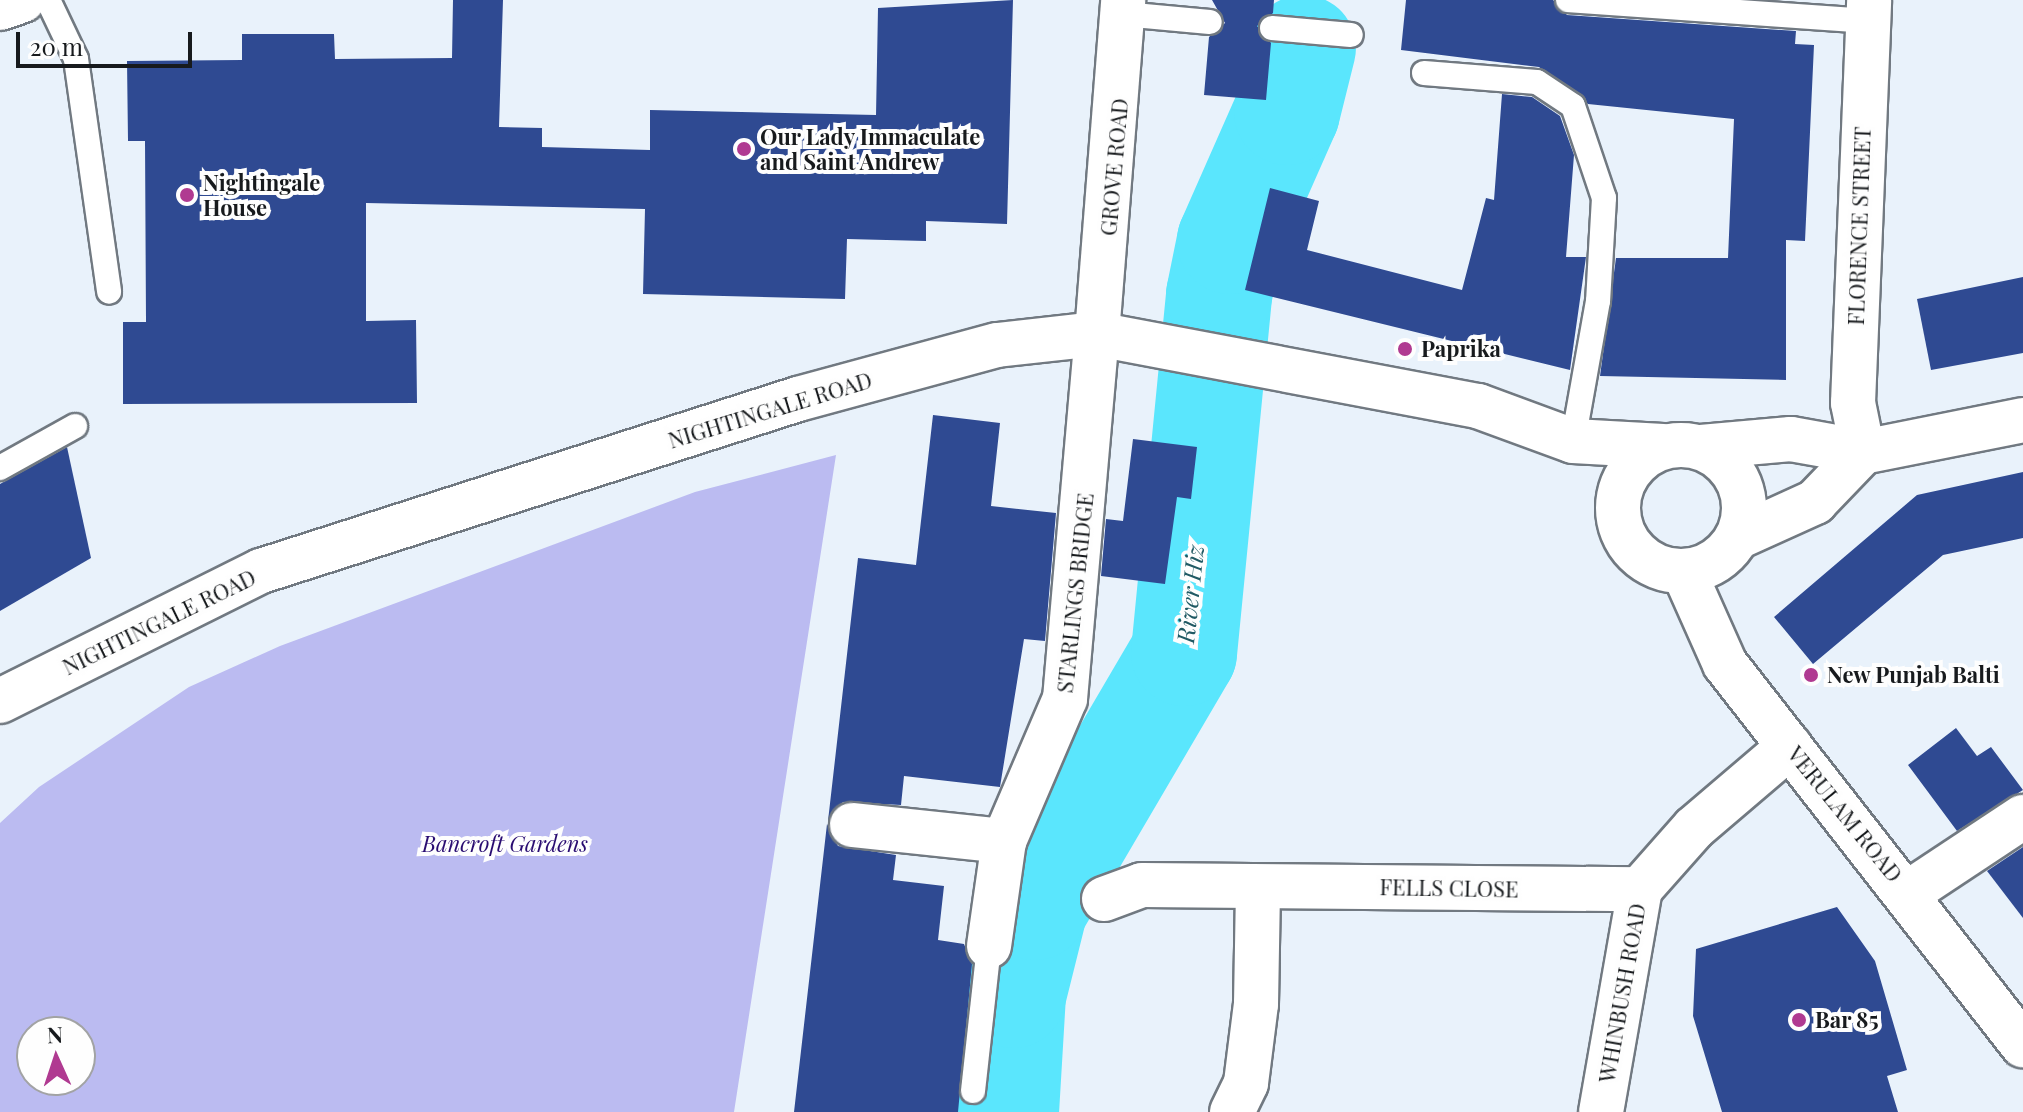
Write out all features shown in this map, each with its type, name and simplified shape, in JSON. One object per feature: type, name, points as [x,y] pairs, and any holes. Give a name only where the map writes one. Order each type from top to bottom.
[{"type":"street","points":[[0,8],[23,0]]},
{"type":"street","name":"GROVE ROAD","points":[[1097,334],[1123,7]]},
{"type":"street","name":"FLORENCE STREET","points":[[1863,452],[1853,403],[1868,10]]},
{"type":"street","name":"NIGHTINGALE ROAD","points":[[0,701],[261,571],[798,399],[997,345],[1097,334],[1478,406],[1573,441],[1682,447],[1791,439],[1863,452],[2023,420]]},
{"type":"street","name":"STARLINGS BRIDGE","points":[[989,946],[1004,841],[1065,699],[1097,334]]},
{"type":"street","points":[[1573,441],[1640,557],[1684,572],[1710,564],[1738,537],[1815,502],[1863,452]]},
{"type":"street","points":[[1619,524],[1619,493],[1630,469],[1682,447],[1739,481],[1745,513],[1738,537]]},
{"type":"street","name":"VERULAM ROAD","points":[[1684,572],[1725,664],[1908,893],[2023,1046]]},
{"type":"street","name":"WHINBUSH ROAD","points":[[1601,1112],[1640,889],[1694,828],[1790,746]]},
{"type":"street","points":[[1908,893],[2023,817]]},
{"type":"street","points":[[852,825],[1004,841]]},
{"type":"street","name":"FELLS CLOSE","points":[[1104,899],[1142,885],[1640,889]]},
{"type":"street","points":[[1232,1112],[1246,1083],[1256,1004],[1258,888]]},
{"type":"lane","points":[[48,0],[76,59],[109,292]]},
{"type":"lane","points":[[1568,0],[1868,10]]},
{"type":"lane","points":[[1123,7],[1210,22]]},
{"type":"lane","points":[[1272,28],[1351,35]]},
{"type":"lane","points":[[1424,73],[1537,82],[1573,106],[1604,198],[1598,301],[1573,441]]},
{"type":"lane","points":[[0,468],[75,426]]},
{"type":"lane","points":[[973,1091],[989,946]]},
{"type":"green space","name":"Bancroft Gardens","points":[[836,455],[734,1112],[0,1112],[0,823],[39,787],[189,687],[280,646],[695,492]]},
{"type":"building","points":[[453,0],[503,0],[499,127],[542,128],[542,147],[650,150],[650,110],[876,115],[878,8],[1013,0],[1007,224],[926,221],[926,241],[847,239],[845,299],[643,294],[645,209],[366,203],[366,321],[416,320],[417,403],[123,404],[123,322],[146,322],[145,141],[128,141],[127,61],[242,60],[242,34],[334,34],[335,59],[452,58]]},
{"type":"building","points":[[1212,0],[1274,0],[1273,13],[1257,26],[1271,43],[1266,100],[1204,95],[1209,37],[1225,23]]},
{"type":"building","points":[[1406,0],[1553,0],[1567,15],[1796,31],[1795,44],[1814,45],[1805,241],[1786,240],[1786,380],[1600,376],[1616,258],[1728,258],[1734,119],[1588,104],[1539,67],[1401,50]]},
{"type":"building","points":[[1502,94],[1532,97],[1560,116],[1574,155],[1566,257],[1586,257],[1570,370],[1245,290],[1270,188],[1319,201],[1307,250],[1462,290],[1486,198],[1494,200]]},
{"type":"building","points":[[2023,277],[2023,353],[1931,370],[1917,299]]},
{"type":"building","points":[[933,415],[1000,423],[991,506],[1056,513],[1045,641],[1024,639],[1000,787],[904,776],[901,805],[843,802],[828,821],[858,558],[916,565]]},
{"type":"building","points":[[1133,439],[1197,447],[1191,499],[1177,497],[1165,584],[1101,576],[1106,519],[1123,521]]},
{"type":"building","points":[[67,447],[91,558],[0,611],[0,484]]},
{"type":"building","points":[[2023,472],[2023,538],[1943,555],[1813,664],[1774,617],[1917,495]]},
{"type":"building","points":[[1956,728],[1977,756],[1991,747],[2023,790],[1957,831],[1908,765]]},
{"type":"building","points":[[827,824],[838,846],[896,855],[893,880],[944,886],[938,940],[964,944],[972,964],[958,1112],[794,1112]]},
{"type":"building","points":[[2023,847],[2023,918],[1987,871]]},
{"type":"building","points":[[1837,907],[1875,961],[1907,1070],[1887,1076],[1898,1112],[1722,1112],[1693,1016],[1696,949]]},
{"type":"waterway","name":"River Hiz","points":[[1006,1112],[1013,995],[1035,907],[1184,653],[1219,295],[1230,241],[1287,112],[1303,48]]},
{"type":"place","name":"Our Lady Immaculate and Saint Andrew","points":[[744,149]]},
{"type":"place","name":"Nightingale House","points":[[187,195]]},
{"type":"place","name":"Paprika","points":[[1405,349]]},
{"type":"place","name":"New Punjab Balti","points":[[1811,675]]},
{"type":"place","name":"Bar 85","points":[[1799,1020]]}]
